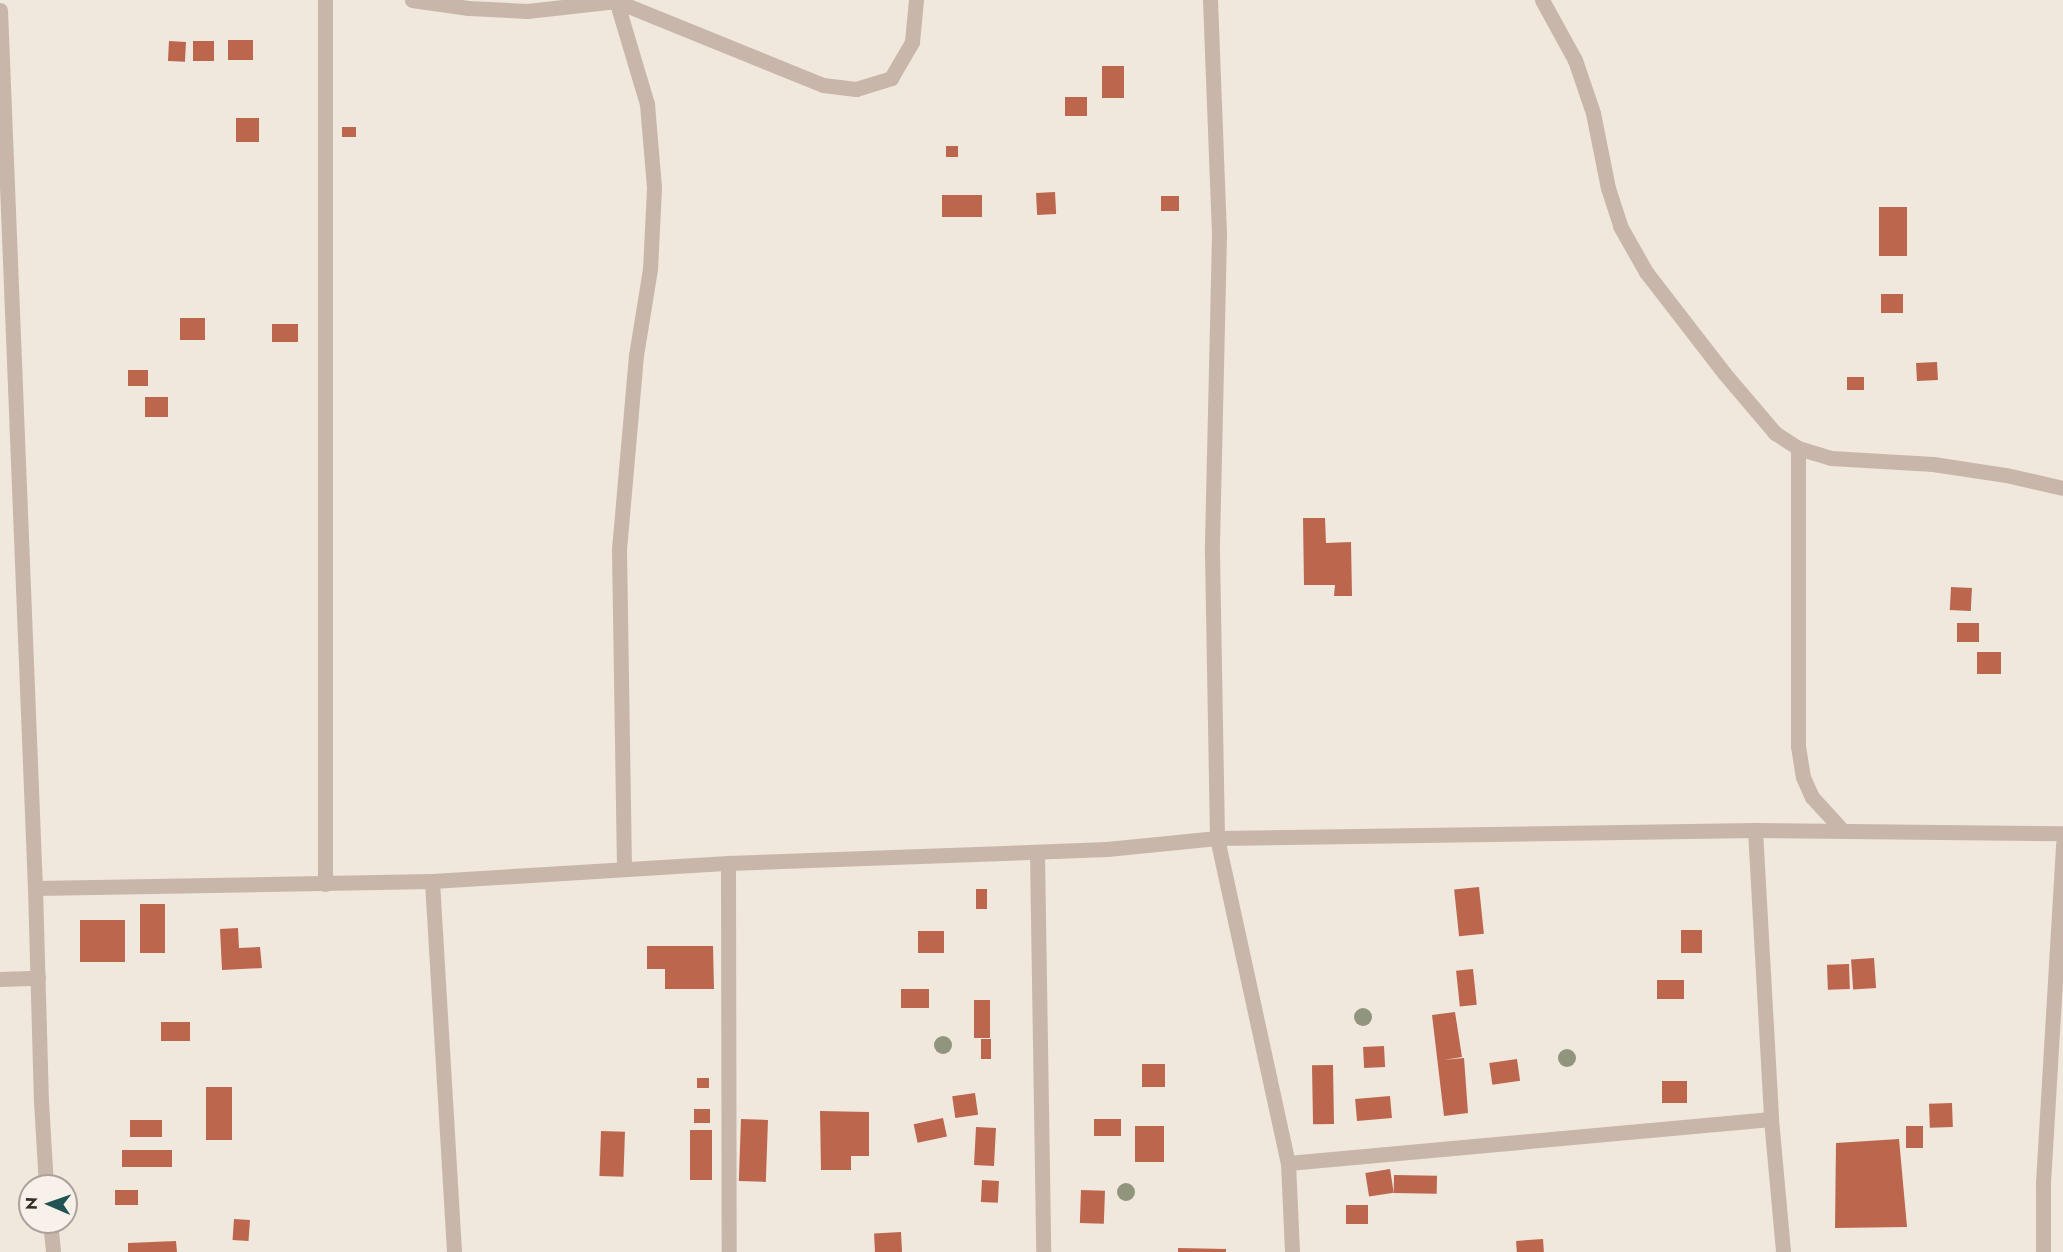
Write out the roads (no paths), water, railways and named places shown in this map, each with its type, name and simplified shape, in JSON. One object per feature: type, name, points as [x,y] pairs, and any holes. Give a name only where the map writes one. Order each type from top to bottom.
[{"type":"street","points":[[325,0],[325,884]]},
{"type":"street","points":[[411,0],[468,8],[527,11],[616,1],[823,85],[856,89],[891,78],[912,42],[916,0]]},
{"type":"street","points":[[1210,0],[1219,235],[1212,552],[1217,838],[1288,1163],[1292,1252]]},
{"type":"street","points":[[1542,0],[1575,60],[1593,113],[1608,189],[1620,226],[1646,272],[1724,373],[1775,433],[1798,448],[1831,458],[1933,464],[2006,475],[2063,488]]},
{"type":"street","points":[[616,1],[647,104],[654,188],[650,269],[636,355],[619,550],[624,869]]},
{"type":"street","points":[[0,10],[35,888],[40,1101],[45,1174]]},
{"type":"street","points":[[1798,448],[1798,747],[1803,777],[1812,797],[1843,831]]},
{"type":"street","points":[[35,888],[432,881],[728,864],[1037,853],[1107,849],[1217,838],[1755,830],[2063,833]]},
{"type":"street","points":[[1755,830],[1771,1119],[1783,1252]]},
{"type":"street","points":[[2043,1252],[2043,1183],[2063,844]]},
{"type":"street","points":[[1037,853],[1042,1252]]},
{"type":"street","points":[[728,864],[729,1252]]},
{"type":"street","points":[[432,881],[454,1252]]},
{"type":"street","points":[[0,979],[38,978]]},
{"type":"street","points":[[1288,1163],[1771,1119]]},
{"type":"street","points":[[51,1234],[53,1252]]}]
